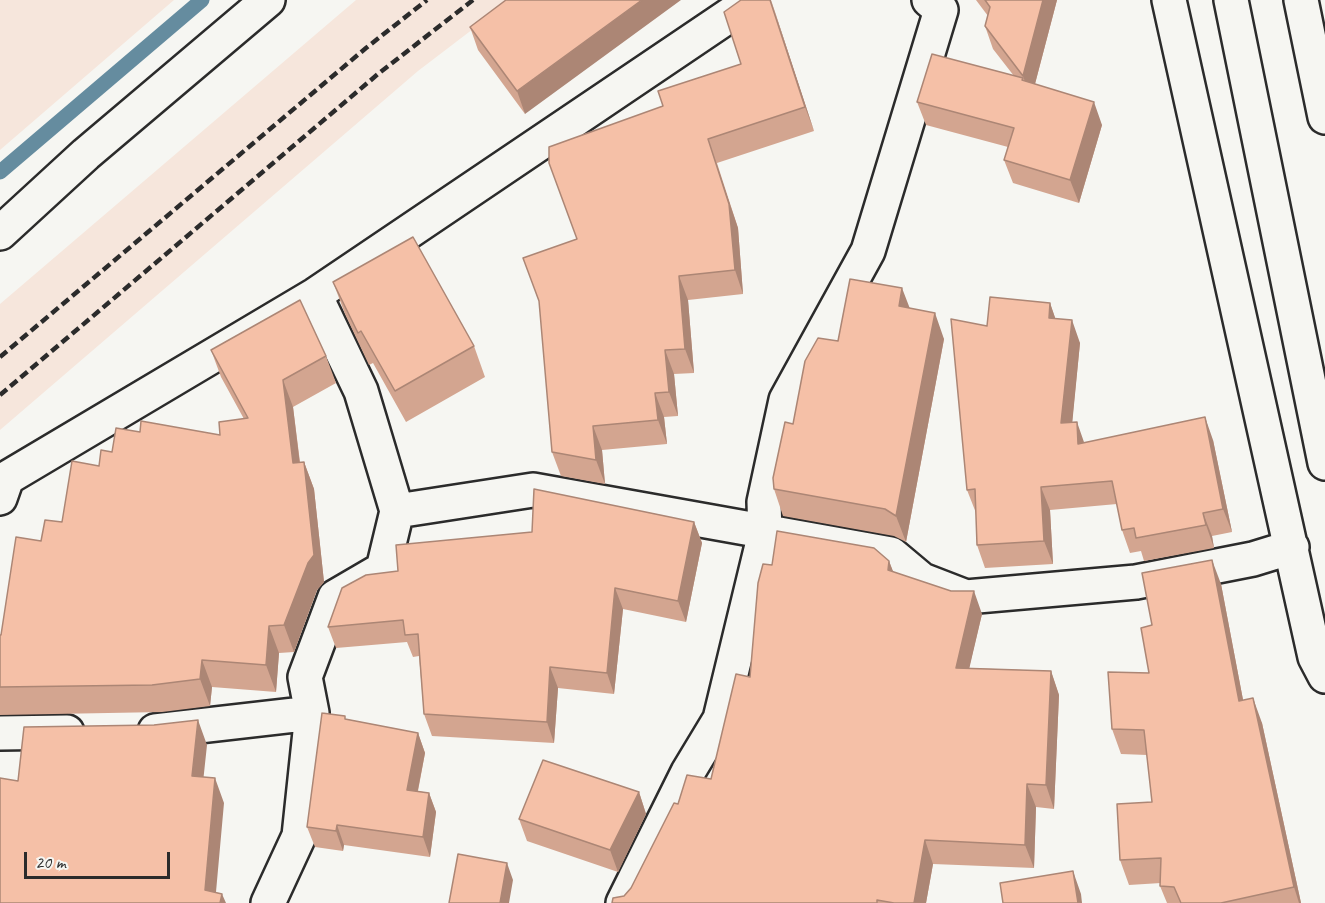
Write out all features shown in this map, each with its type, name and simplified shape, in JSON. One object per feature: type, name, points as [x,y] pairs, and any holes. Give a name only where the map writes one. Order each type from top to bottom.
[{"type":"street","points":[[0,233],[86,154],[268,0]]},
{"type":"street","points":[[0,498],[7,478],[315,295],[753,0]]},
{"type":"street","points":[[623,903],[688,772],[720,719],[765,532],[764,502],[786,400],[868,251],[940,10],[929,0]]},
{"type":"street","points":[[1169,0],[1315,657],[1325,676]]},
{"type":"street","points":[[1231,0],[1325,463]]},
{"type":"street","points":[[1300,0],[1320,68],[1325,117]]},
{"type":"street","points":[[268,903],[299,836],[312,712],[305,677],[335,597],[382,569],[397,511],[361,391],[315,295]]},
{"type":"street","points":[[397,511],[533,490],[891,554],[921,580],[966,597],[1136,582],[1252,559],[1292,547]]},
{"type":"street","points":[[128,731],[163,731],[312,712]]},
{"type":"street","points":[[0,734],[93,732]]},
{"type":"shaded area","points":[[0,0],[174,0],[0,150]]},
{"type":"shaded area","points":[[356,0],[511,0],[418,71],[0,430],[0,304]]},
{"type":"building","points":[[506,0],[642,0],[517,91],[470,27]]},
{"type":"building","points":[[741,0],[770,0],[805,107],[708,139],[729,204],[735,270],[679,276],[685,349],[665,350],[669,392],[655,393],[658,420],[593,426],[596,460],[552,452],[539,301],[523,258],[577,239],[549,163],[549,147],[663,106],[658,91],[741,64],[724,12]]},
{"type":"building","points":[[985,0],[1043,0],[1023,76],[985,26],[990,7]]},
{"type":"building","points":[[932,54],[1023,78],[1022,80],[1094,102],[1070,180],[1004,160],[1014,128],[917,102]]},
{"type":"building","points":[[413,237],[474,346],[395,391],[361,331],[358,333],[333,282]]},
{"type":"building","points":[[850,279],[902,288],[899,306],[935,313],[896,516],[885,509],[774,489],[773,478],[785,422],[793,424],[805,361],[818,338],[838,341]]},
{"type":"building","points":[[990,297],[1050,303],[1049,318],[1072,320],[1061,423],[1077,422],[1078,444],[1205,417],[1223,509],[1203,513],[1206,525],[1136,538],[1134,528],[1122,530],[1112,481],[1041,487],[1044,541],[977,545],[975,489],[967,490],[951,319],[987,326]]},
{"type":"building","points":[[300,300],[326,356],[283,380],[293,463],[304,462],[314,555],[308,563],[284,625],[269,626],[266,665],[202,660],[200,679],[152,685],[0,687],[0,635],[16,537],[41,541],[45,520],[62,522],[72,461],[99,466],[101,450],[112,452],[116,428],[140,432],[141,421],[220,435],[219,422],[248,418],[211,350]]},
{"type":"building","points":[[534,489],[694,522],[678,601],[615,588],[607,673],[550,667],[547,722],[424,714],[418,634],[405,635],[403,620],[328,627],[342,588],[366,575],[398,571],[396,545],[532,532]]},
{"type":"building","points":[[777,531],[874,548],[889,561],[888,570],[951,591],[974,591],[956,668],[1051,671],[1046,785],[1027,784],[1025,845],[925,840],[914,903],[877,900],[877,903],[612,903],[613,898],[624,896],[631,888],[674,803],[678,804],[687,775],[711,779],[736,674],[750,677],[758,583],[763,564],[772,565]]},
{"type":"building","points":[[1212,560],[1239,701],[1253,698],[1294,887],[1221,903],[1181,903],[1174,887],[1160,886],[1161,858],[1120,860],[1117,804],[1152,802],[1144,730],[1112,729],[1108,672],[1149,673],[1141,628],[1152,625],[1142,573]]},
{"type":"building","points":[[322,713],[418,733],[407,790],[429,793],[423,837],[337,825],[336,831],[307,827]]},
{"type":"building","points":[[198,720],[192,776],[215,778],[205,890],[222,894],[220,903],[0,903],[0,778],[18,781],[24,727],[154,725]]},
{"type":"building","points":[[543,760],[639,792],[610,850],[519,819]]},
{"type":"building","points":[[458,854],[507,863],[500,903],[449,903]]},
{"type":"building","points":[[1073,871],[1078,903],[1003,903],[1000,883]]},
{"type":"waterway","points":[[0,172],[202,0]]},
{"type":"railway","points":[[0,357],[366,48],[427,0]]},
{"type":"railway","points":[[0,395],[378,74],[473,0]]}]
